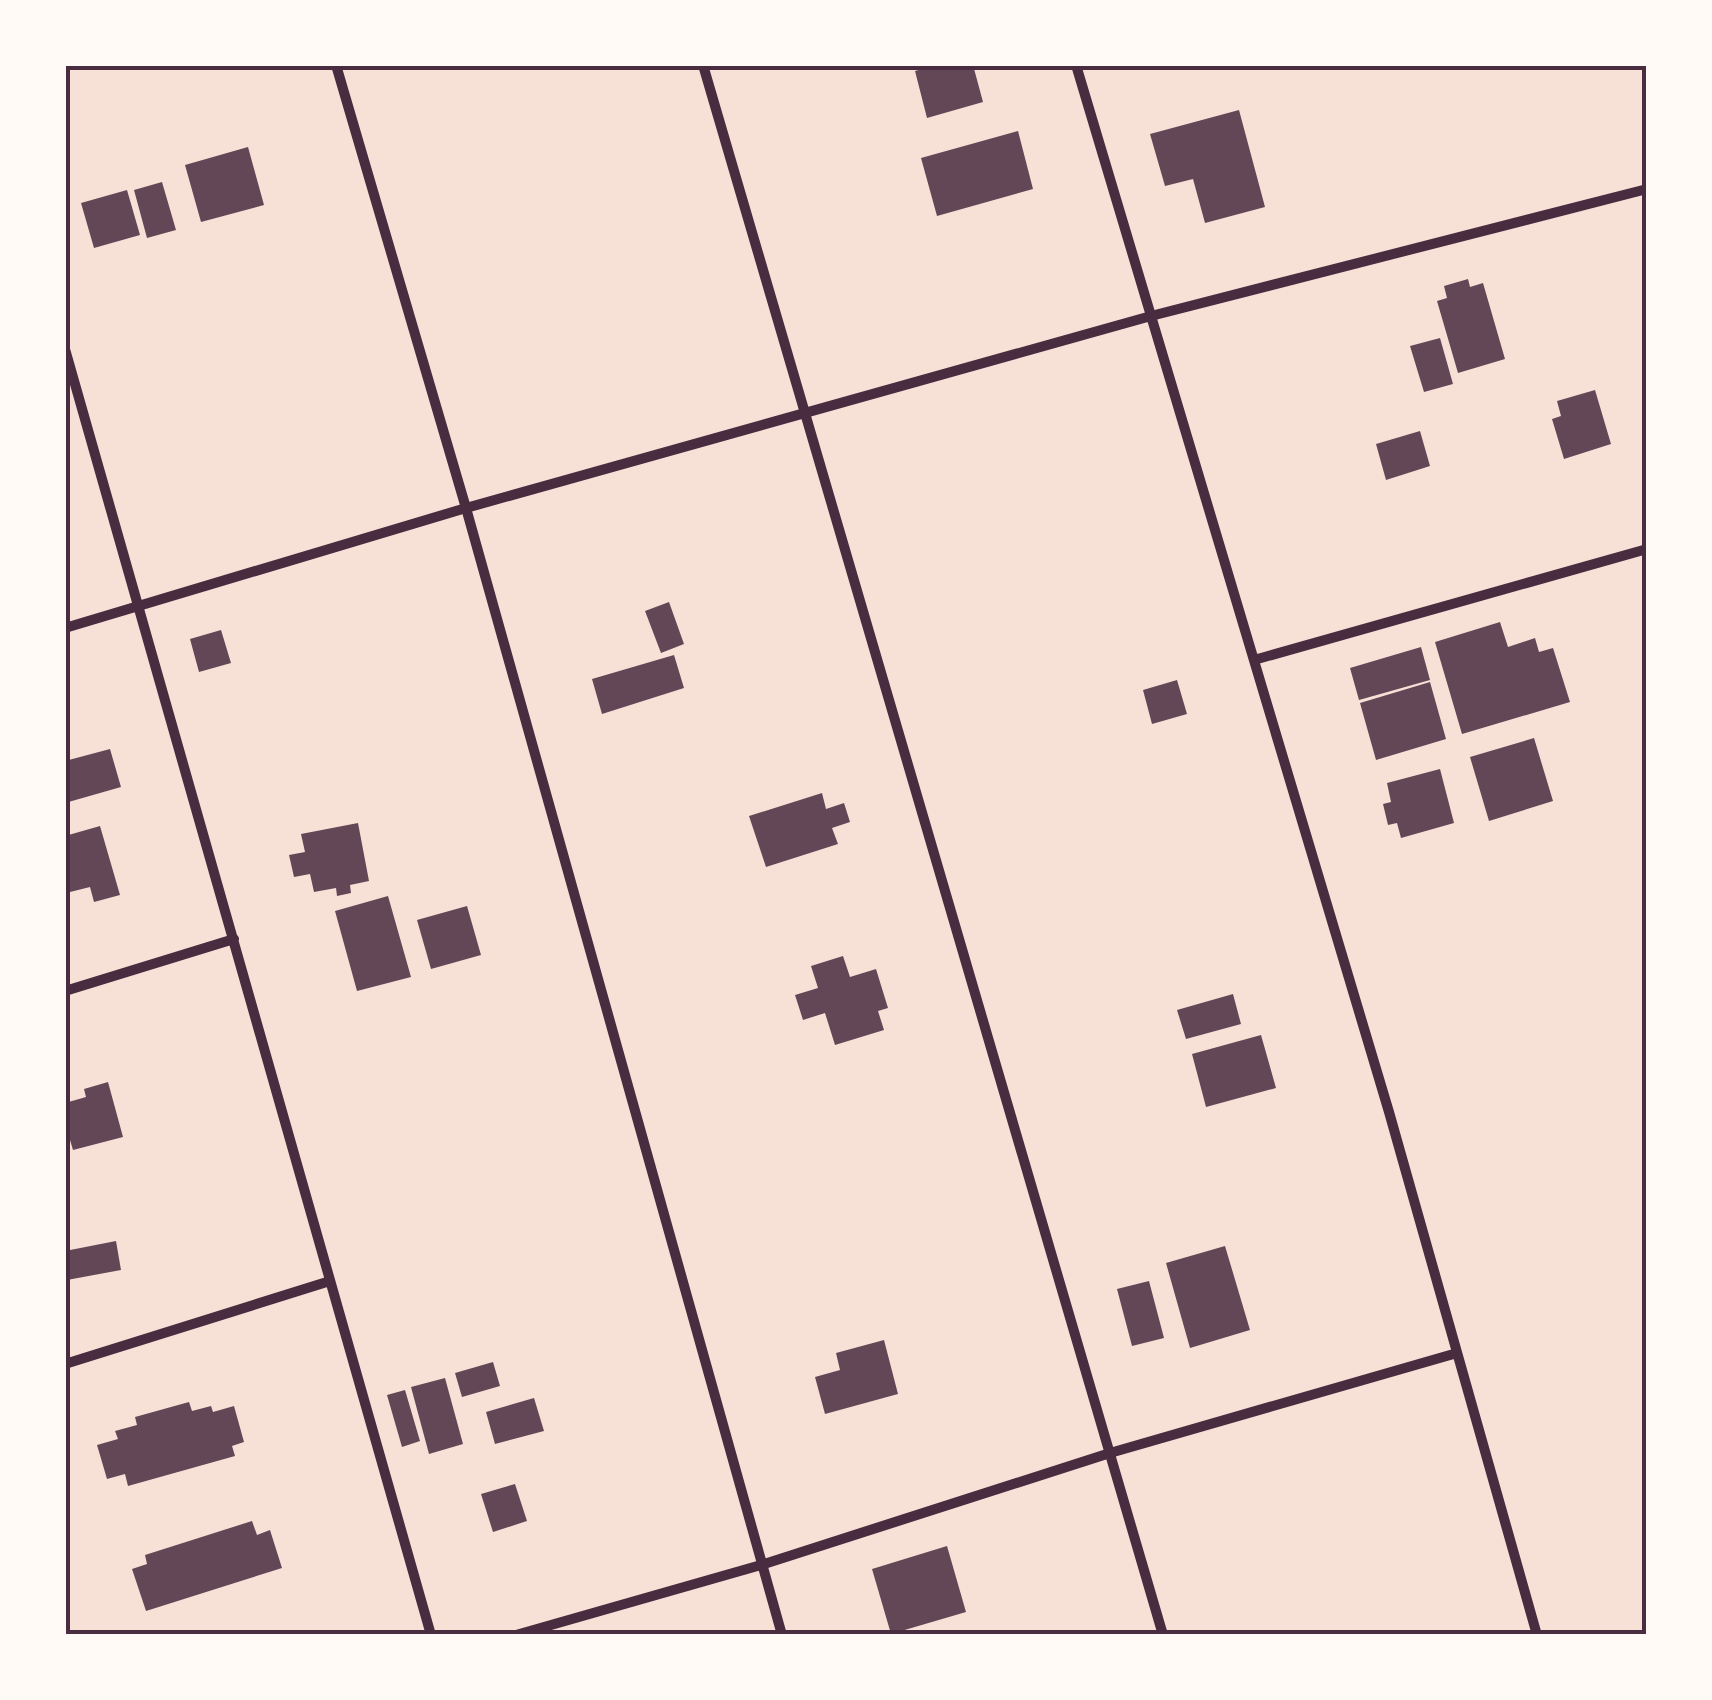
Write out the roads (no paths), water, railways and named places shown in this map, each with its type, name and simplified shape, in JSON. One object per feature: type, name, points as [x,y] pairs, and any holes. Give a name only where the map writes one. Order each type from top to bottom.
[{"type":"street","points":[[336,65],[466,508],[782,1635]]},
{"type":"street","points":[[703,65],[1163,1635]]},
{"type":"street","points":[[1076,65],[1254,660],[1537,1635]]},
{"type":"street","points":[[65,628],[466,508],[1151,316],[1647,189]]},
{"type":"street","points":[[65,349],[431,1635]]},
{"type":"street","points":[[1254,660],[1647,549]]},
{"type":"street","points":[[65,991],[234,939]]},
{"type":"street","points":[[65,1364],[330,1281]]},
{"type":"street","points":[[516,1635],[761,1565],[1110,1453],[1457,1353]]}]
